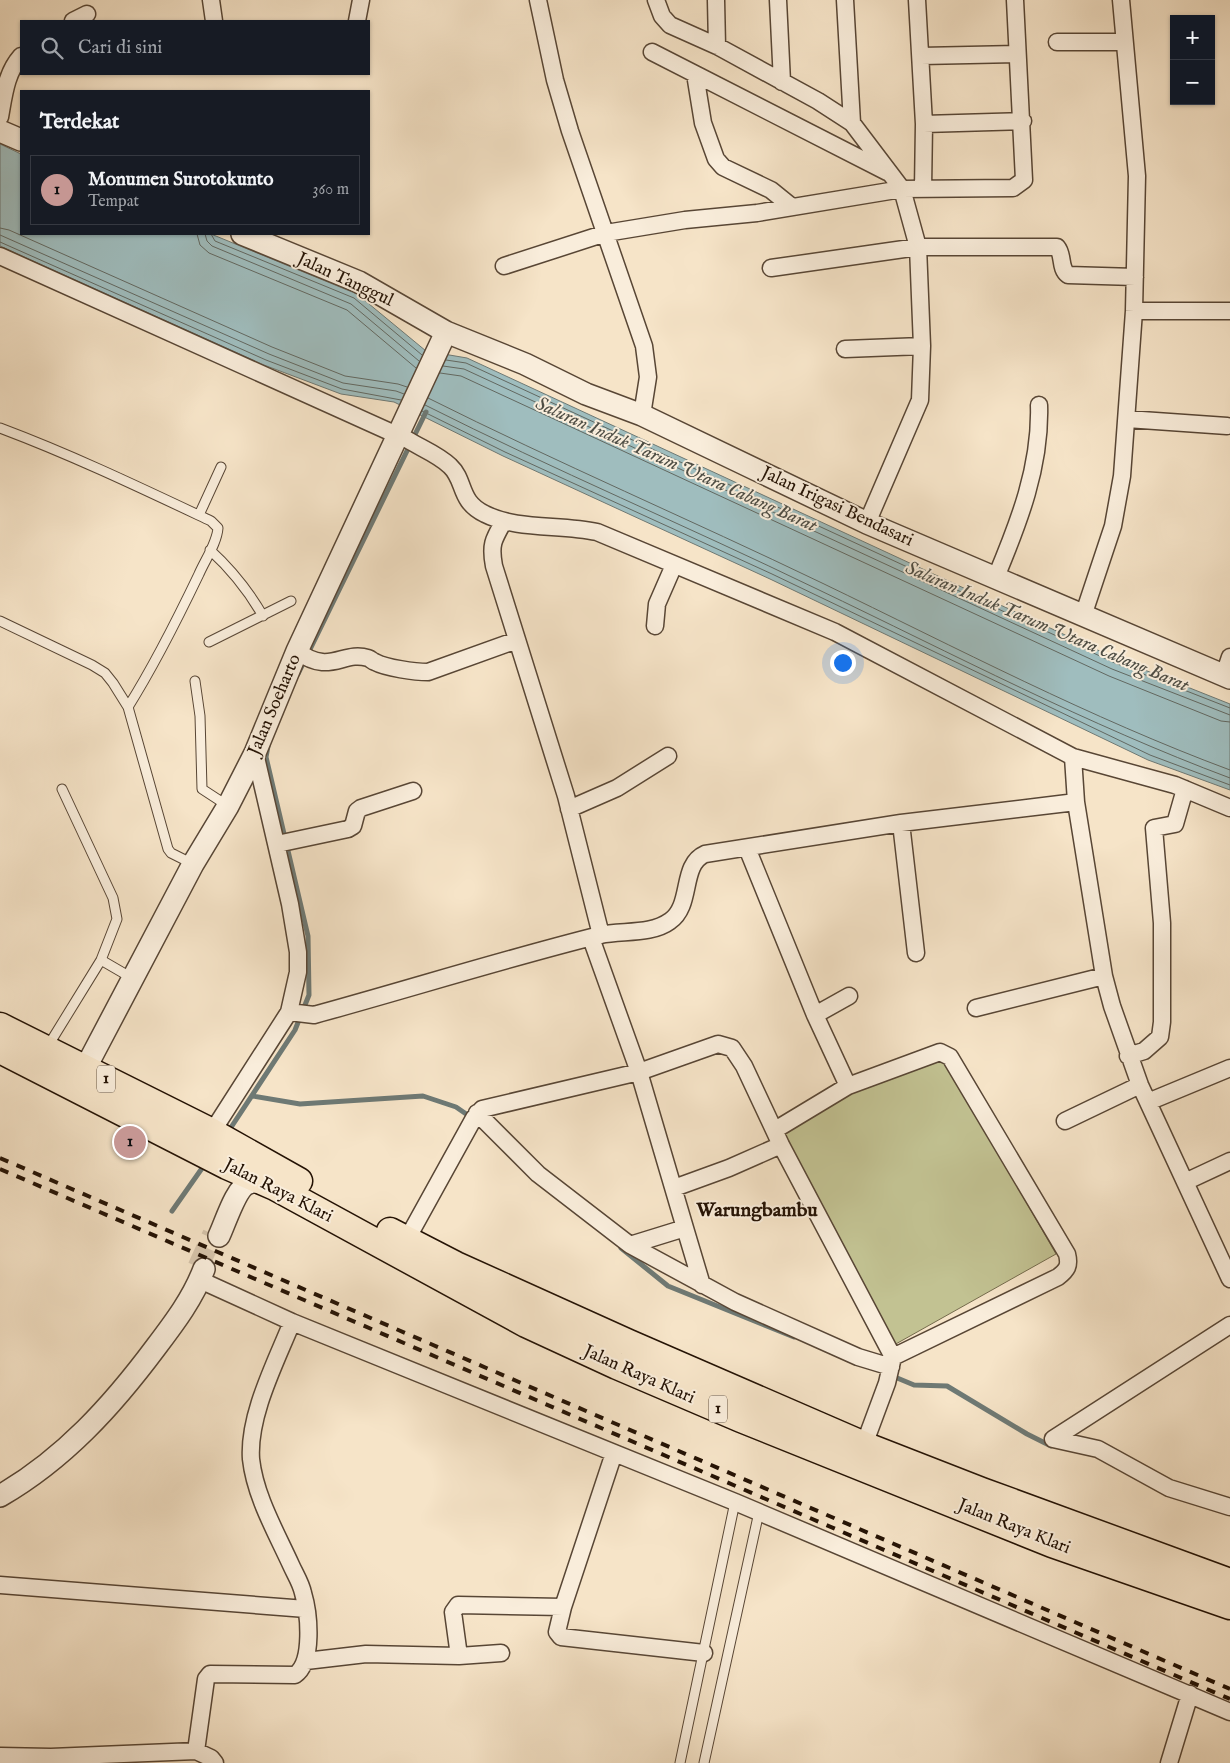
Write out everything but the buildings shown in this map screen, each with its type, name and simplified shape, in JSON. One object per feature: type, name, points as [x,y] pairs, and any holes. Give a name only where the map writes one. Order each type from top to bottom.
[{"type":"main road","name":"1","points":[[0,1026],[85,1069],[220,1147]]},
{"type":"main road","name":"1","points":[[0,1050],[220,1147]]},
{"type":"main road","name":"Jalan Raya Klari","points":[[220,1147],[275,1188],[472,1296],[526,1324],[616,1366],[741,1419],[1052,1544],[1230,1606]]},
{"type":"main road","name":"Jalan Raya Klari","points":[[220,1147],[406,1240],[629,1343],[864,1445],[982,1492],[1230,1582]]},
{"type":"main road","points":[[616,1366],[629,1343]]},
{"type":"street","points":[[211,0],[214,20]]},
{"type":"street","points":[[358,20],[361,0]]},
{"type":"street","points":[[538,0],[555,80],[570,131],[644,346],[648,377],[642,415]]},
{"type":"street","points":[[656,0],[662,16],[670,25],[717,46],[852,123],[902,189],[918,247],[922,346],[920,400],[868,522]]},
{"type":"street","points":[[716,0],[717,46]]},
{"type":"street","points":[[778,0],[782,82]]},
{"type":"street","points":[[845,0],[852,123]]},
{"type":"street","points":[[917,0],[924,124],[923,189]]},
{"type":"street","points":[[504,266],[606,232],[792,207],[902,189],[1013,188],[1024,180],[1015,0]]},
{"type":"street","points":[[1084,613],[1113,526],[1122,476],[1134,311],[1137,176],[1121,0]]},
{"type":"street","points":[[1057,42],[1124,42]]},
{"type":"street","points":[[652,52],[891,174]]},
{"type":"street","points":[[920,56],[1018,54]]},
{"type":"street","points":[[0,116],[6,82],[20,57]]},
{"type":"street","points":[[695,74],[703,123],[716,159],[723,167],[771,190],[792,207]]},
{"type":"street","points":[[924,124],[1022,121]]},
{"type":"street","points":[[0,131],[20,140]]},
{"type":"street","name":"Jalan Tanggul","points":[[244,235],[359,282],[442,340]]},
{"type":"street","points":[[772,268],[918,247],[1056,248],[1060,252],[1063,270],[1068,275],[1135,277]]},
{"type":"street","points":[[0,256],[404,438],[450,466],[470,504],[484,514],[504,521],[574,527],[597,532],[835,632],[1073,757],[1185,789],[1230,808]]},
{"type":"street","points":[[1134,311],[1230,311]]},
{"type":"street","name":"Jalan Irigasi Bendasari","points":[[442,340],[525,364],[586,394],[642,415],[868,522],[996,577],[1228,670]]},
{"type":"street","name":"Jalan Soeharto","points":[[85,1069],[193,864],[228,806],[305,655],[404,438],[409,412],[442,340]]},
{"type":"street","points":[[845,349],[922,346]]},
{"type":"street","points":[[996,577],[1020,519],[1035,462],[1039,405]]},
{"type":"street","points":[[1127,419],[1227,426]]},
{"type":"street","points":[[504,521],[493,539],[491,548],[494,566],[569,809],[596,936],[639,1072],[702,1285]]},
{"type":"street","points":[[655,626],[657,604],[674,565]]},
{"type":"street","points":[[305,655],[332,663],[354,658],[369,658],[375,663],[414,672],[428,672],[517,640]]},
{"type":"street","points":[[255,753],[285,843],[298,952],[298,972],[292,1013],[220,1147],[235,1174],[235,1185],[216,1235],[240,1188],[248,1183],[257,1182],[275,1188]]},
{"type":"street","points":[[569,809],[617,788],[668,756]]},
{"type":"street","points":[[1073,757],[1076,802],[1104,976],[1128,1056],[1140,1086],[1230,1279]]},
{"type":"street","points":[[1128,1056],[1144,1051],[1160,1037],[1162,1022],[1162,923],[1154,828],[1175,824],[1185,789]]},
{"type":"street","points":[[285,843],[348,829],[353,826],[357,811],[361,808],[413,791]]},
{"type":"street","points":[[292,1013],[314,1015],[596,936],[655,928],[671,921],[685,901],[693,863],[698,857],[705,854],[901,823],[1076,802]]},
{"type":"street","points":[[901,823],[916,953]]},
{"type":"street","points":[[747,848],[814,1015],[848,1086]]},
{"type":"street","points":[[976,1008],[1104,976]]},
{"type":"street","points":[[814,1015],[849,996]]},
{"type":"street","points":[[406,1240],[475,1117],[482,1109],[639,1072],[703,1048],[718,1044],[726,1045],[732,1048],[744,1066],[890,1369]]},
{"type":"street","points":[[674,1188],[729,1168],[778,1137],[848,1086],[940,1052],[950,1057],[1056,1235],[1069,1262],[1067,1270],[1058,1277],[890,1369],[864,1445]]},
{"type":"street","points":[[1148,1102],[1230,1068]]},
{"type":"street","points":[[1065,1121],[1140,1086]]},
{"type":"street","points":[[475,1117],[538,1174],[630,1245],[735,1302],[890,1369]]},
{"type":"street","points":[[1186,1182],[1230,1161]]},
{"type":"street","points":[[630,1245],[685,1228]]},
{"type":"street","points":[[0,1496],[28,1480],[68,1448],[104,1411],[145,1361],[199,1273],[292,1322],[735,1502],[1230,1712]]},
{"type":"street","points":[[196,1751],[206,1678],[210,1674],[295,1675],[300,1672],[306,1660],[308,1646],[303,1592],[259,1490],[251,1459],[254,1421],[292,1322]]},
{"type":"street","points":[[1230,1325],[1054,1439],[1098,1449],[1169,1488],[1230,1507]]},
{"type":"street","points":[[614,1453],[563,1606],[557,1632],[560,1637],[704,1653]]},
{"type":"street","points":[[0,1585],[306,1609]]},
{"type":"street","points":[[459,1656],[452,1612],[458,1605],[563,1606]]},
{"type":"street","points":[[306,1660],[366,1654],[459,1656],[501,1653]]},
{"type":"street","points":[[1169,1763],[1190,1694]]},
{"type":"street","points":[[0,1756],[51,1757],[196,1751],[211,1758],[216,1763]]},
{"type":"lane","points":[[0,428],[51,447],[200,515],[211,521],[218,528],[210,550],[170,636],[152,670],[128,707]]},
{"type":"lane","points":[[200,515],[221,467]]},
{"type":"lane","points":[[210,550],[230,568],[248,590],[263,616]]},
{"type":"lane","points":[[209,642],[291,601]]},
{"type":"lane","points":[[0,621],[104,673],[121,693],[128,707],[168,849],[171,853],[193,864]]},
{"type":"lane","points":[[195,681],[200,716],[202,789],[228,806]]},
{"type":"lane","points":[[46,1049],[101,960],[116,922],[117,910],[62,789]]},
{"type":"lane","points":[[101,960],[132,978]]},
{"type":"lane","points":[[680,1763],[735,1502]]},
{"type":"lane","points":[[704,1763],[759,1512]]},
{"type":"green space","points":[[940,1052],[1056,1254],[894,1345],[775,1130],[848,1086]]},
{"type":"water","name":"Saluran Induk Tarum Utara Cabang Barat","points":[[0,144],[20,154],[20,235],[213,235],[357,294],[426,351],[467,358],[1117,659],[1230,704],[1230,790],[1148,760],[770,579],[503,456],[394,402],[341,394],[264,365],[0,246]]},
{"type":"waterway","points":[[298,674],[426,412]]},
{"type":"waterway","points":[[228,1132],[295,1030],[309,995],[308,936],[266,757],[268,746]]},
{"type":"waterway","points":[[253,1096],[300,1104],[423,1096],[456,1107],[472,1118]]},
{"type":"waterway","points":[[172,1211],[205,1164]]},
{"type":"waterway","points":[[621,1248],[668,1286],[794,1337]]},
{"type":"waterway","points":[[890,1375],[914,1385],[947,1386],[1027,1434],[1051,1446]]},
{"type":"tunnel","points":[[198,1267],[213,1234]]},
{"type":"railway","points":[[0,1158],[1230,1689]]},
{"type":"railway","points":[[0,1169],[1230,1699]]},
{"type":"place","name":"Monumen Surotokunto","points":[[130,1142]]},
{"type":"district","name":"Warungbambu","points":[[757,1210]]}]
